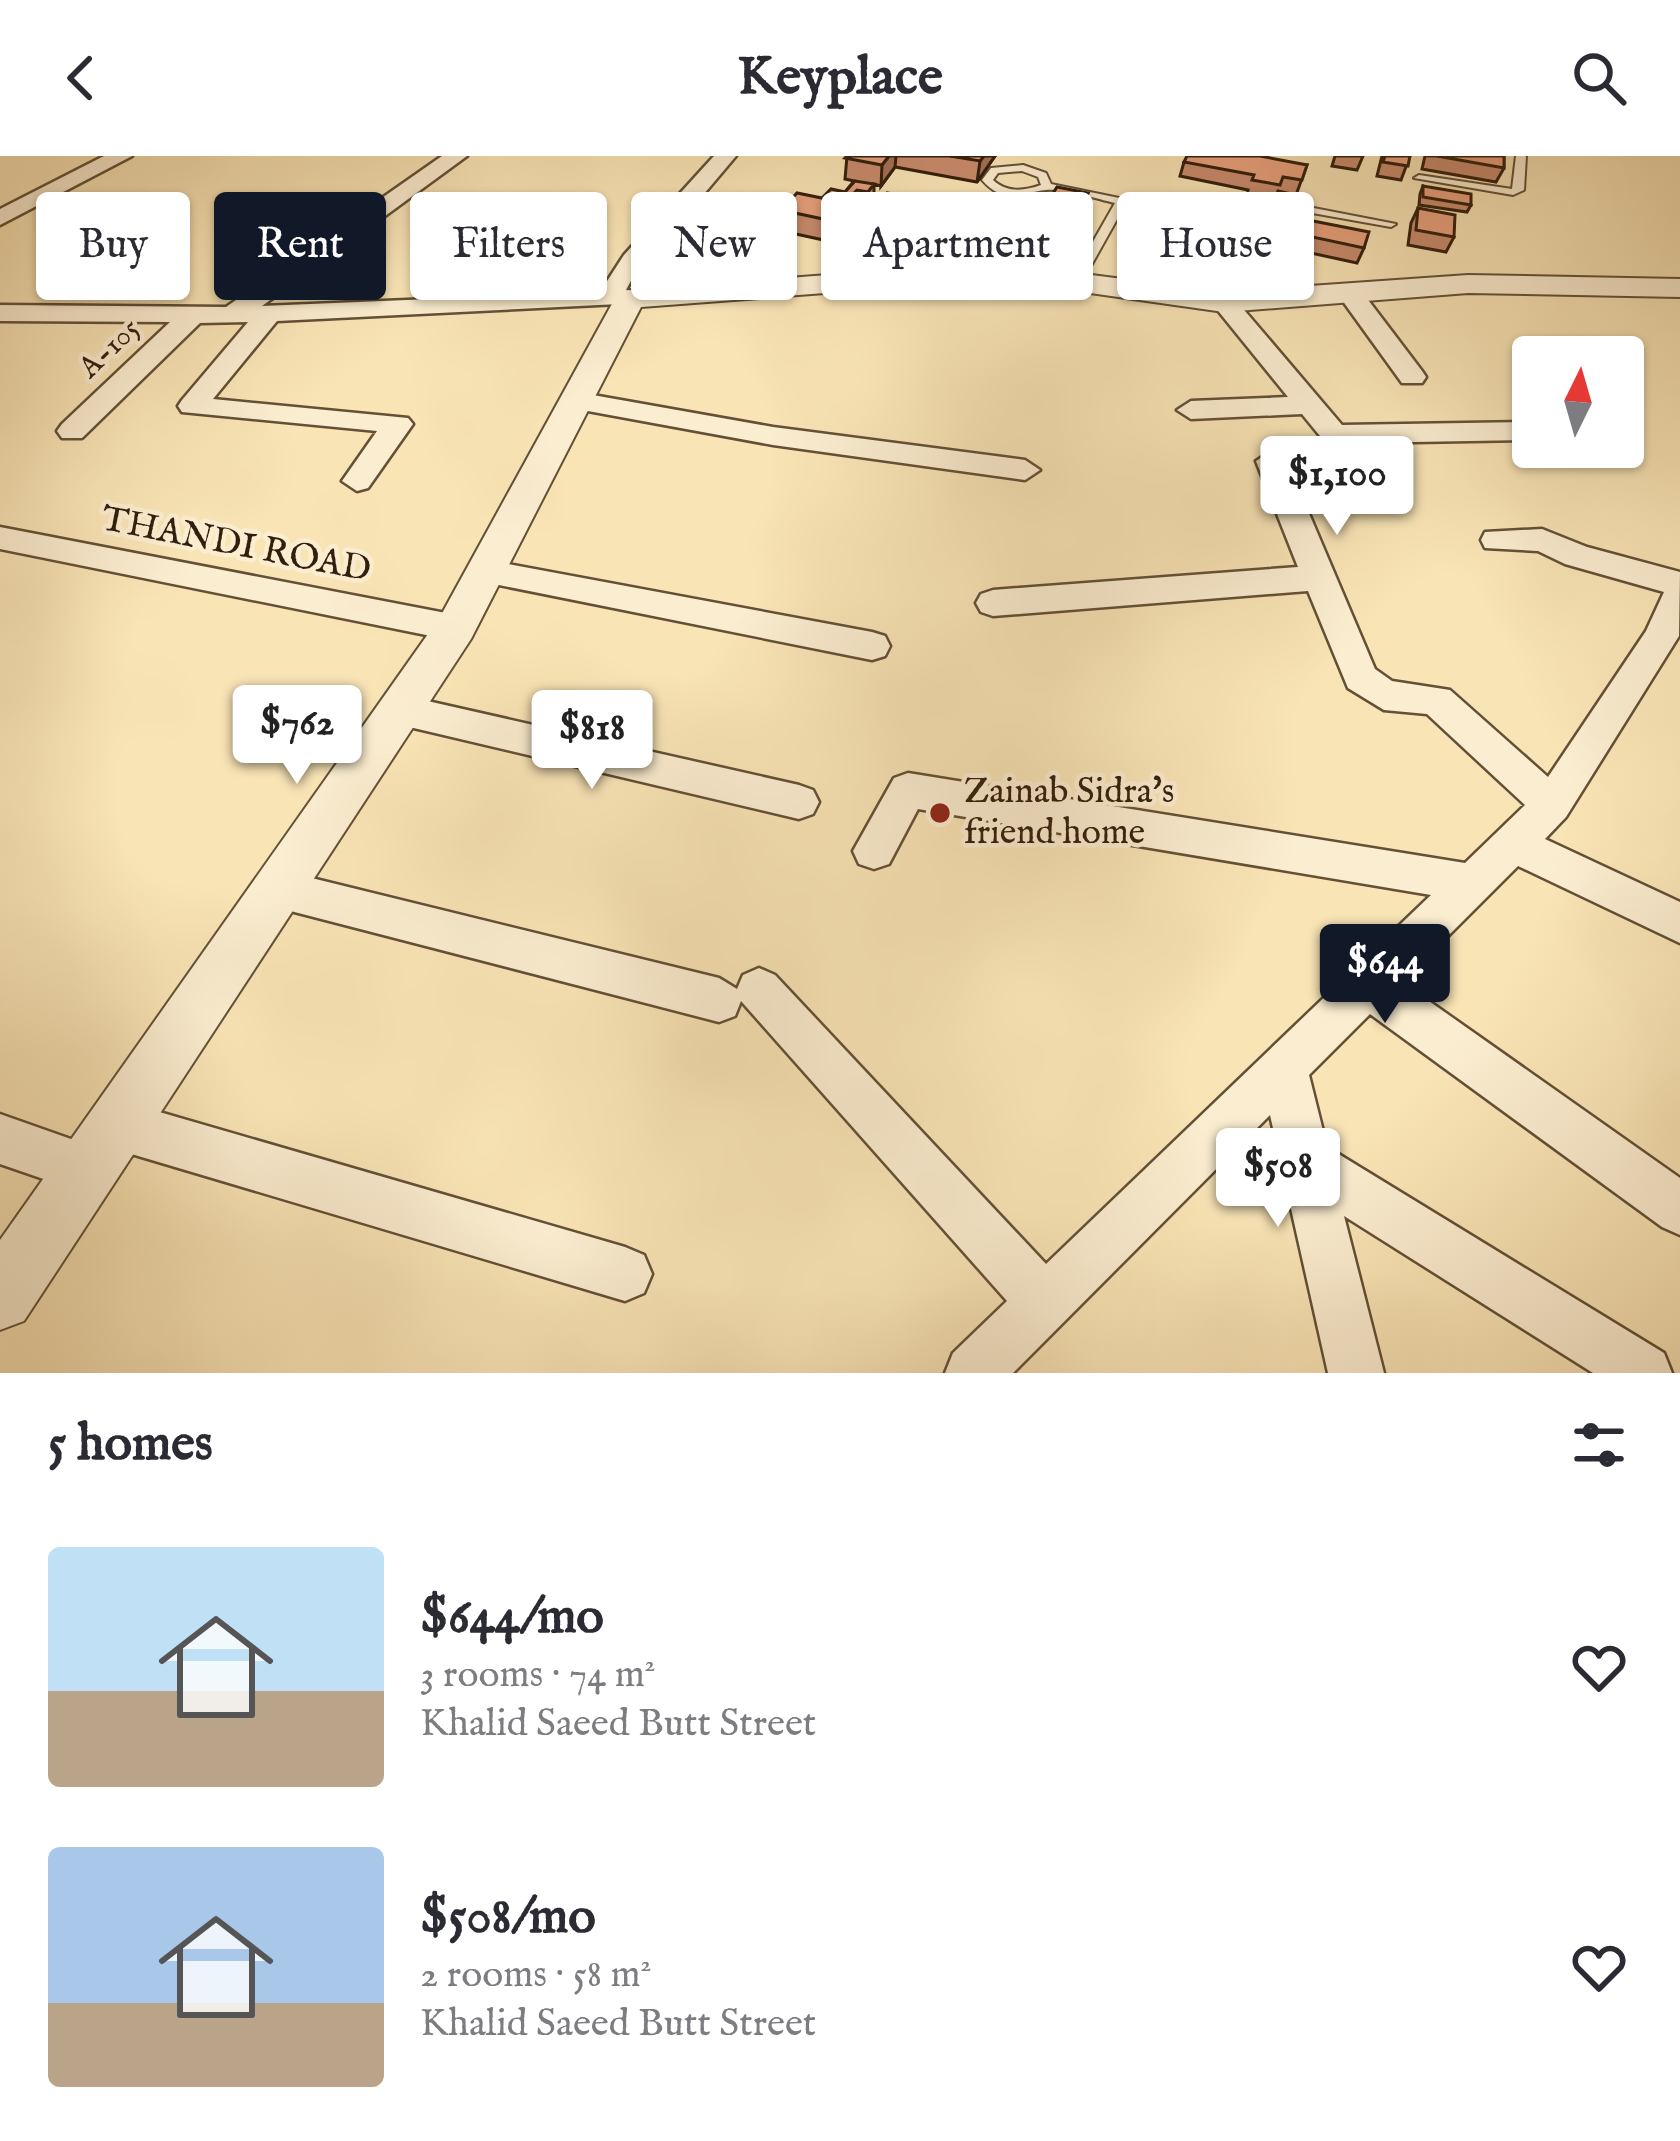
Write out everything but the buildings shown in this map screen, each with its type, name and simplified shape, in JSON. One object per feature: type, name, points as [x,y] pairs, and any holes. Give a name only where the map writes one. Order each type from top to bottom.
[{"type":"street","points":[[0,218],[122,156]]},
{"type":"street","points":[[232,315],[456,156]]},
{"type":"street","points":[[0,1297],[456,628],[576,401],[632,259],[682,209],[725,156]]},
{"type":"street","points":[[0,314],[269,314],[619,299],[821,284]]},
{"type":"street","points":[[1093,284],[1224,302],[1468,284],[1680,288]]},
{"type":"street","points":[[1350,293],[1412,377]]},
{"type":"street","points":[[1224,302],[1351,454],[1351,462],[1271,461],[1316,578],[1370,688],[1384,695],[1437,700],[1552,805]]},
{"type":"street","points":[[269,314],[191,406],[398,424],[357,481]]},
{"type":"street","name":"A-105","points":[[72,431],[193,315]]},
{"type":"street","points":[[576,401],[794,440],[1025,470]]},
{"type":"street","points":[[1191,410],[1309,405]]},
{"type":"street","points":[[1333,434],[1512,431]]},
{"type":"street","name":"THANDI ROAD","points":[[0,538],[456,628]]},
{"type":"street","points":[[1497,540],[1542,540],[1577,556],[1680,584]]},
{"type":"street","points":[[486,572],[872,646]]},
{"type":"street","points":[[993,603],[1316,578]]},
{"type":"street","points":[[973,1373],[1552,805],[1661,636],[1680,593]]},
{"type":"street","points":[[401,710],[799,802]]},
{"type":"street","points":[[874,851],[908,790],[1472,883]]},
{"type":"street","points":[[1512,843],[1680,922]]},
{"type":"street","points":[[279,889],[739,995],[1045,1303]]},
{"type":"street","points":[[1368,985],[1680,1209]]},
{"type":"street","points":[[1283,1067],[1356,1373]]},
{"type":"street","points":[[118,1125],[625,1274]]},
{"type":"street","points":[[0,1139],[87,1169]]},
{"type":"street","points":[[1307,1163],[1644,1373]]},
{"type":"lane","points":[[1419,178],[1517,191],[1521,156]]},
{"type":"lane","points":[[1047,186],[1042,175],[1023,168],[995,170],[987,180],[1005,193],[1047,186],[1117,202]]},
{"type":"lane","points":[[1093,252],[1117,210]]},
{"type":"lane","points":[[1314,210],[1391,224]]},
{"type":"place","name":"Zainab Sidra's friend home","points":[[940,813]]}]
